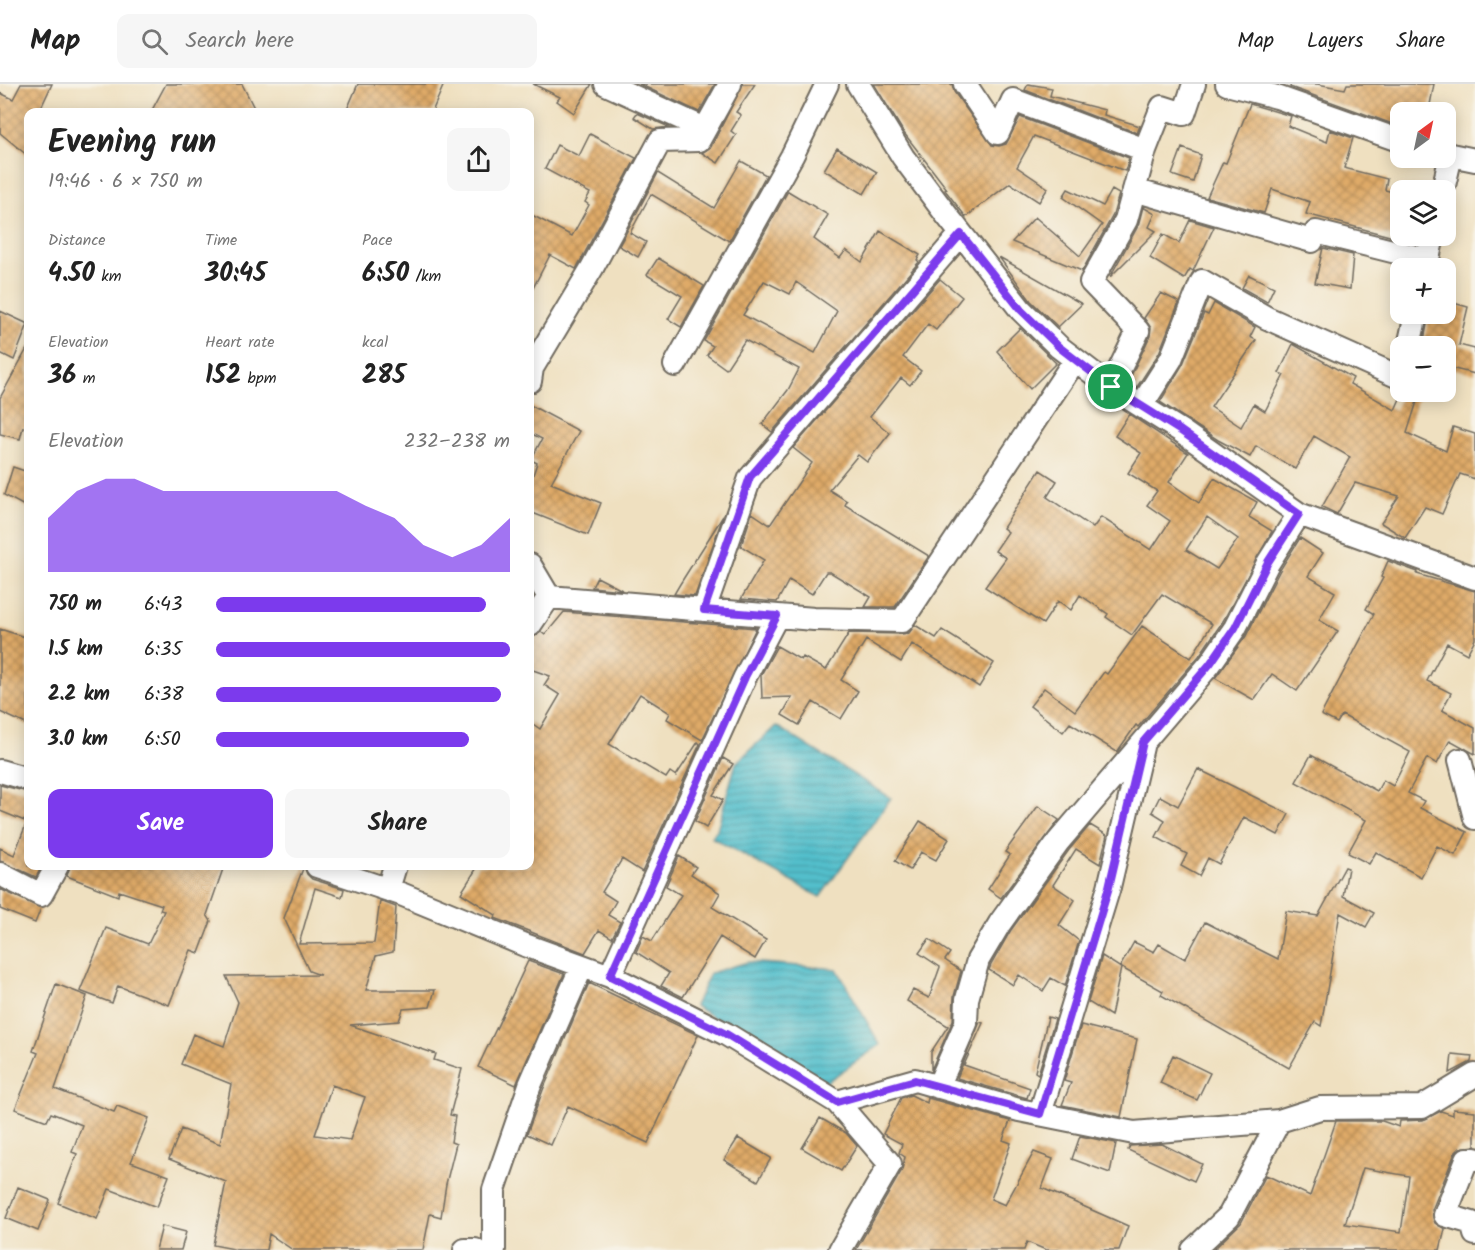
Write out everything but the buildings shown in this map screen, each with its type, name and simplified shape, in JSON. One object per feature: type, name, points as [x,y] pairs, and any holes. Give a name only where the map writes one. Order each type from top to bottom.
[{"type":"street","points":[[606,84],[705,129]]},
{"type":"street","points":[[534,365],[592,268],[660,141],[699,140],[730,84]]},
{"type":"street","points":[[675,365],[792,156],[827,84]]},
{"type":"street","points":[[858,84],[903,157],[961,234],[1021,310],[1075,360],[1111,387],[1299,514],[1475,578]]},
{"type":"street","points":[[965,84],[998,133],[1013,100],[1145,150]]},
{"type":"street","points":[[1111,387],[1138,331],[1090,282],[1126,220],[1145,150],[1162,107],[1184,114],[1194,84]]},
{"type":"street","points":[[1227,84],[1277,97],[1390,137]]},
{"type":"street","points":[[1456,156],[1475,160]]},
{"type":"street","points":[[1134,190],[1312,241],[1316,231],[1404,258]]},
{"type":"street","points":[[704,610],[750,477],[961,234]]},
{"type":"street","points":[[1141,406],[1171,359],[1202,281],[1268,318],[1390,373]]},
{"type":"street","points":[[549,597],[777,616],[902,621],[1075,360]]},
{"type":"street","points":[[938,1087],[966,1023],[967,999],[978,960],[1000,923],[1058,842],[1210,664],[1235,628],[1268,562],[1299,514]]},
{"type":"street","points":[[534,572],[549,597]]},
{"type":"street","points":[[534,619],[549,597]]},
{"type":"street","points":[[610,976],[745,677],[777,616]]},
{"type":"street","points":[[1040,1114],[1109,887],[1143,742]]},
{"type":"street","points":[[1460,760],[1475,818]]},
{"type":"street","points":[[0,771],[24,778]]},
{"type":"street","points":[[0,874],[41,895],[55,870]]},
{"type":"street","points":[[329,870],[388,889],[610,976],[726,1034],[837,1102],[890,1164],[840,1250]]},
{"type":"street","points":[[388,889],[394,870]]},
{"type":"street","points":[[494,1250],[494,1190],[530,1085],[582,966]]},
{"type":"street","points":[[837,1102],[915,1080],[1040,1114],[1134,1133],[1279,1121],[1320,1108],[1422,1107],[1475,1075]]},
{"type":"street","points":[[1193,1250],[1229,1216],[1279,1121]]},
{"type":"street","points":[[1475,1159],[1467,1159],[1445,1215],[1473,1223],[1475,1234]]},
{"type":"street","points":[[465,1250],[475,1250]]},
{"type":"water","points":[[776,726],[891,798],[820,897],[711,837],[717,830],[736,763]]},
{"type":"water","points":[[748,962],[837,969],[880,1045],[822,1085],[695,1006],[710,973]]},
{"type":"route","points":[[961,234],[1021,310],[1059,347],[1111,387],[1181,431],[1299,514],[1268,562],[1250,603],[1235,628],[1210,664],[1143,742],[1109,887],[1040,1114],[915,1080],[837,1102],[726,1034],[610,976],[745,677],[777,616],[704,610],[750,477],[805,412],[961,234]]}]
